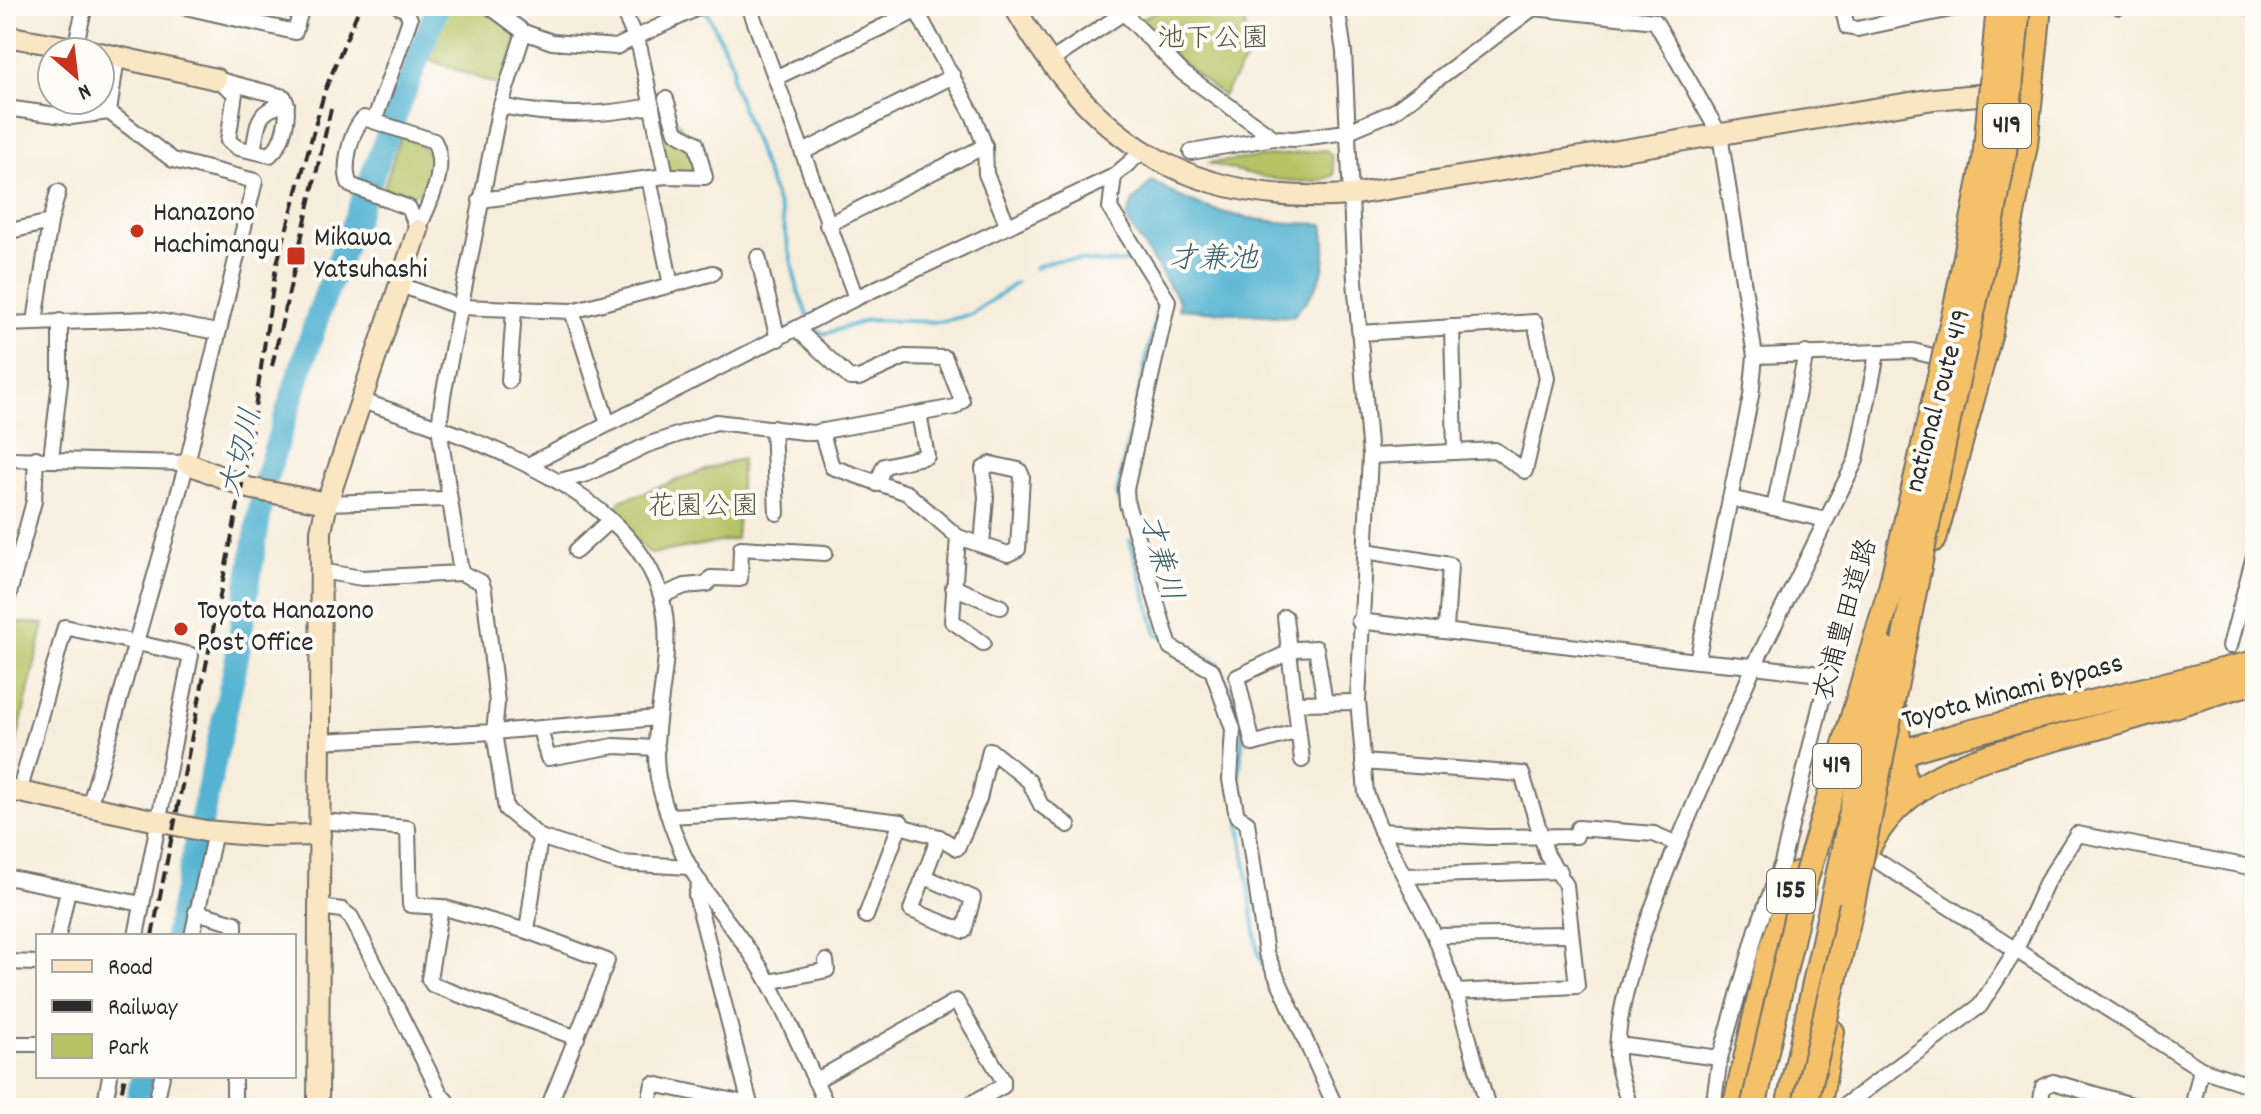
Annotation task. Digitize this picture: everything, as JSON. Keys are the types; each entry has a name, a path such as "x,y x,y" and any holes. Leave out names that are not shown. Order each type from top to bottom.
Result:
{"highway":[{"name":"national route 419","path":"1858,780 1872,758 1876,735 1861,679 1864,652 1940,358 1999,96 1998,6"},
{"name":"衣浦豊田道路","path":"1753,1108 1804,884 1891,588 1928,426 1985,160 1998,6"},
{"name":"衣浦豊田道路","path":"1804,1108 1852,904 1928,522 1992,223 2004,152 2018,6"},
{"name":"419","path":"2006,248 1999,197 1999,96 2018,29 2030,6"},
{"name":"national route 419","path":"1896,806 1903,787 1893,719 1918,590 1983,366 2025,145 2039,6"},
{"name":"衣浦豊田道路","path":"1788,1108 1864,760 1918,496 1928,426"},
{"name":"衣浦豊田道路","path":"1795,1108 1908,596 1928,522"},
{"name":"Toyota Minami Bypass","path":"1735,1108 1769,958 1802,861 1825,814 1858,780 1900,755 1941,741 2255,663"},
{"name":"Toyota Minami Bypass","path":"1818,1108 1851,909 1865,853 1896,806 1927,782 1977,759 2255,681"},
{"name":"419","path":"1893,719 1898,730 1912,740 1941,741"}],"street":[{"path":"78,36 85,6"},
{"path":"181,6 295,32 302,6"},
{"path":"375,119 410,19 406,10 398,6"},
{"path":"489,6 524,32 559,43 616,47 702,6"},
{"path":"480,200 666,176 705,177 696,143 676,132 659,103 636,37 621,6"},
{"path":"749,6 856,298"},
{"path":"1014,6 1049,62 1098,117 1143,151 1169,166 1257,194 1297,198 1350,195 1720,135 1999,96"},
{"path":"1337,6 1344,52 1350,195 1370,456 1359,621 1358,702 1366,793 1381,831 1435,936 1456,992 1488,1108"},
{"path":"1842,6 1847,27 1857,29 1965,6"},
{"path":"1191,152 1274,138 1346,132 1393,112 1535,7 1655,21 1720,135 1755,356 1751,396 1697,661"},
{"path":"777,77 915,8 953,76 985,146 986,174 1008,226"},
{"path":"1049,62 1124,8 1183,73 1274,138"},
{"path":"461,573 447,499 439,427 480,200 501,106 524,32"},
{"path":"6,36 36,41"},
{"path":"116,57 284,97 287,104 278,149 270,155 228,141 235,93"},
{"path":"803,152 953,76"},
{"path":"216,79 235,93"},
{"path":"235,93 249,87"},
{"path":"501,106 556,116 580,116 659,103"},
{"path":"659,103 666,176"},
{"path":"253,151 260,116 269,108 287,104"},
{"path":"6,108 36,112"},
{"path":"89,807 187,463 255,181 173,160 155,143 115,116"},
{"path":"318,1108 321,531 327,503 442,161 434,141 375,119 364,118 358,123 346,176 350,185 409,208 418,230"},
{"path":"827,225 985,146"},
{"path":"528,465 856,298 1114,176 1143,151"},
{"path":"1114,176 1110,208 1168,301 1126,489 1127,504 1167,638 1212,670 1233,729 1242,741 1253,744 1298,731"},
{"path":"649,178 671,285"},
{"path":"35,322 50,222 58,192"},
{"path":"409,208 431,196"},
{"path":"6,232 50,222"},
{"path":"758,257 778,339"},
{"path":"401,285 459,307 572,311 713,273"},
{"path":"509,381 514,310"},
{"path":"572,311 608,424"},
{"path":"6,324 149,319 217,332"},
{"path":"6,605 34,501 60,381 60,321"},
{"path":"1360,333 1535,322 1547,378 1525,471 1495,450 1370,456"},
{"path":"560,481 587,474 692,428 733,422 821,431 955,407 962,401 945,358 905,357 859,378 850,378 807,325"},
{"path":"1452,327 1455,452"},
{"path":"1755,356 1913,351 1940,358"},
{"path":"1774,508 1806,353"},
{"path":"1630,1108 1616,1054 1622,1014 1648,918 1754,666 1856,460 1877,354"},
{"path":"362,401 439,427 560,481 609,521 649,565 663,595 667,628 658,718 660,786 689,867 769,982 828,1108"},
{"path":"877,484 884,466 927,456 919,414"},
{"path":"773,428 777,513"},
{"path":"821,431 832,467 907,493 958,537 1008,554 1018,549 1022,476 1019,470 991,464 983,469 986,497 982,545"},
{"path":"6,459 187,463 248,488 327,503 447,499"},
{"path":"1730,498 1826,520"},
{"path":"576,551 609,521"},
{"path":"958,537 952,621 983,643"},
{"path":"663,595 685,586 707,584 711,578 740,579 741,548 825,553"},
{"path":"1366,551 1450,565 1446,629"},
{"path":"2230,646 2255,552"},
{"path":"321,571 362,578 461,573 481,582 497,703 494,732 506,809 540,837 620,863 689,867"},
{"path":"953,587 1001,607"},
{"path":"1285,617 1302,760"},
{"path":"1359,621 1446,629 1625,655 1828,675 1782,863 1757,929 1720,1058 1713,1108"},
{"path":"136,934 161,821 191,655 136,640 65,627 12,791 89,807 161,821 204,830 264,836 321,828 408,828 410,905 441,907 527,931 607,961 548,1108"},
{"path":"1325,703 1316,648 1289,652 1237,677 1242,741 1230,780 1243,820 1266,953 1336,1108"},
{"path":"1295,703 1358,702"},
{"path":"320,741 540,729 658,718"},
{"path":"540,729 548,758 614,746 657,748"},
{"path":"900,826 939,837 957,848 979,799 990,750 1029,781 1041,805 1068,825"},
{"path":"1363,762 1522,774 1547,855 1560,871 1566,885 1577,986 1456,992"},
{"path":"670,816 794,809 901,822 866,916"},
{"path":"1381,831 1488,837 1576,836 1578,828 1654,834 1677,844"},
{"path":"192,934 204,830"},
{"path":"1841,1108 1980,1006 2016,950 2046,883 2077,834 2255,868"},
{"path":"527,931 540,837"},
{"path":"923,876 973,898 964,931 912,913 923,876 939,837"},
{"path":"1865,853 2201,1069 2255,1087"},
{"path":"1405,876 1560,871"},
{"path":"6,877 142,904"},
{"path":"648,1108 653,1084 713,1102 750,1106 696,895 700,882"},
{"path":"58,934 68,890"},
{"path":"320,907 342,910 351,917 440,1093 452,1108"},
{"path":"441,907 429,979 433,985 577,1038"},
{"path":"196,912 235,923 235,934"},
{"path":"1435,936 1570,934"},
{"path":"769,982 827,970 826,961"},
{"path":"6,962 36,963"},
{"path":"815,1081 956,1001 1003,1080 1003,1086 963,1108"},
{"path":"6,1044 36,1044"},
{"path":"1618,1045 1720,1058"},
{"path":"2192,1108 2201,1069"},
{"path":"104,1108 110,1078"},
{"path":"155,1108 162,1078"},
{"path":"234,1078 234,1108"},
{"path":"2040,1108 2043,1087 2053,1082 2142,1108"}],"green space":[{"path":"450,6 479,6 519,34 500,86 424,58"},
{"name":"池下公園","path":"1166,6 1249,6 1245,25 1251,51 1223,96 1139,27 1137,21"},
{"path":"663,102 694,144 701,174 668,173 656,103"},
{"path":"401,137 417,143 428,153 433,165 427,186 416,193 402,194 383,189"},
{"path":"1326,150 1332,156 1334,175 1322,180 1290,181 1208,163"},
{"name":"花園公園","path":"742,459 736,539 651,554 612,519 621,500"},
{"path":"8,622 44,624 8,779 6,626"}],"water":[{"name":"才兼池","path":"1152,181 1180,197 1232,214 1268,221 1323,224 1325,252 1321,275 1292,317 1178,309 1179,301 1126,219 1133,201"}],"waterway":[{"name":"大切川","path":"176,934 236,663 264,484 319,312 438,6"},
{"path":"2183,6 2255,21"},
{"name":"才兼川","path":"706,10 733,65 732,81 781,213 798,291 812,327 824,334 868,320 940,322 972,314 1016,283"},
{"name":"才兼川","path":"1035,268 1058,260 1106,263 1131,260 1151,286 1158,306 1117,493 1120,504"},
{"name":"才兼川","path":"1130,540 1157,634 1162,636"},
{"name":"才兼川","path":"1180,645 1218,663 1243,728 1239,779 1243,815"},
{"name":"才兼川","path":"1240,824 1258,953 1263,964"},
{"name":"大切川","path":"136,1108 143,1078"}],"railway":[{"path":"152,934 248,455 276,267 325,90 360,6"},
{"path":"272,366 331,109"},
{"path":"118,1108 125,1078"}],"place":[{"name":"Hanazono Hachimangu","path":"137,231"},
{"name":"Mikawa Yatsuhashi","path":"296,256"},
{"name":"Toyota Hanazono Post Office","path":"181,629"}]}
